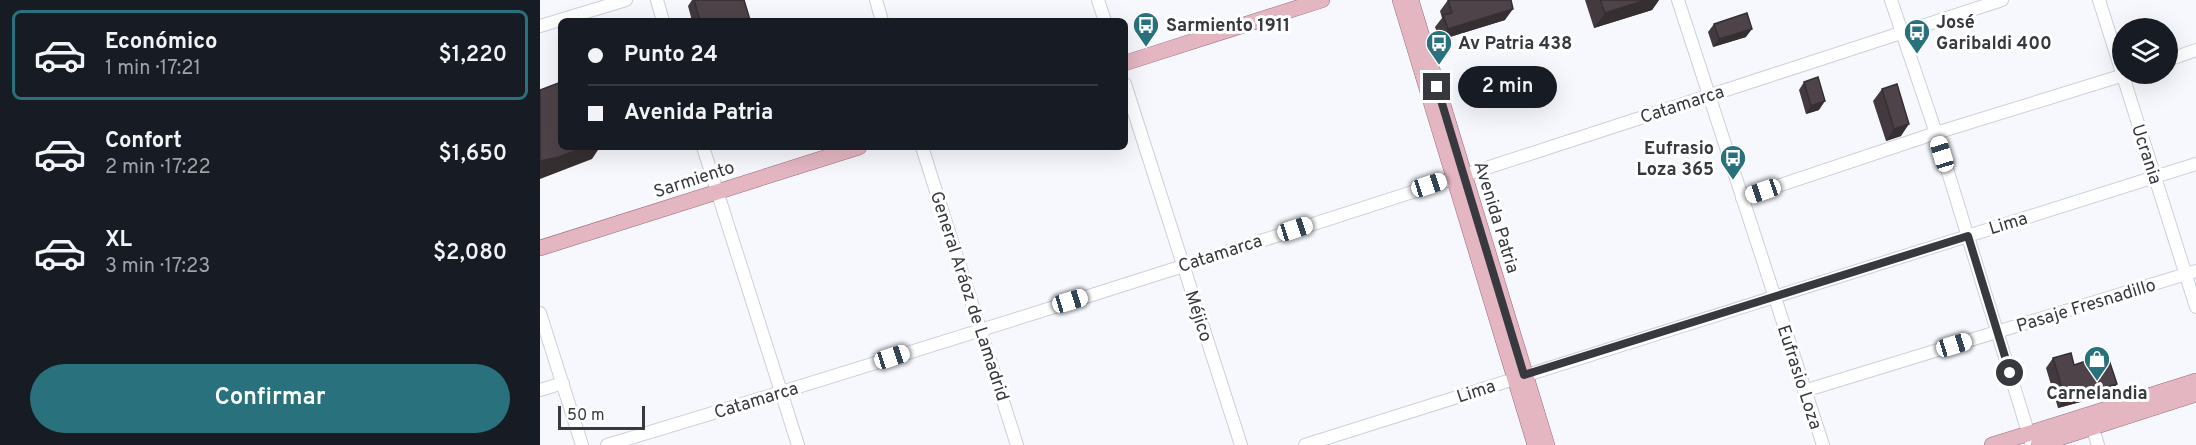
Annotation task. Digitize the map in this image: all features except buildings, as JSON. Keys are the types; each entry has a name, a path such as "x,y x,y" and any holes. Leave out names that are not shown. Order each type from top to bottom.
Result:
{"main road":[{"path":"1128,62 1322,0"},
{"name":"Avenida Patria","path":"1400,0 1458,176 1519,377 1535,445"},
{"name":"Avenida Patria","path":"1410,0 1458,176"},
{"name":"Sarmiento","path":"540,248 850,150"},
{"name":"Avenida Patria","path":"1519,377 1547,445"},
{"path":"1992,445 2033,441 2196,381"},
{"path":"2090,421 2196,394"}],"street":[{"path":"566,18 626,0"},
{"path":"657,0 662,18"},
{"path":"876,0 881,18"},
{"path":"1098,0 1104,18"},
{"name":"Eufrasio Loza","path":"1678,0 1823,445"},
{"path":"1891,0 1936,133 2033,441"},
{"name":"Catamarca","path":"607,445 781,393 1182,266 2002,0"},
{"name":"Ucrania","path":"2099,0 2112,38"},
{"path":"540,26 558,21"},
{"path":"2178,56 2196,50"},
{"path":"1742,198 1936,133 2112,78"},
{"name":"Ucrania","path":"2127,84 2154,177 2191,273 2196,307"},
{"name":"Méjico","path":"1128,94 1241,445"},
{"path":"704,150 798,445"},
{"name":"General Aráoz de Lamadrid","path":"923,150 1017,445"},
{"name":"Lima","path":"1305,445 2196,164"},
{"name":"Pasaje Fresnadillo","path":"1804,391 2191,273"},
{"path":"541,320 582,445"},
{"path":"540,390 563,383"},
{"path":"2090,421 2098,445"}],"place":[{"name":"Sarmiento 1911","path":"1146,48"},
{"name":"José Garibaldi 400","path":"1917,55"},
{"name":"Av Patria 438","path":"1439,66"},
{"name":"Eufrasio Loza 365","path":"1733,181"},
{"name":"Carnelandia","path":"2097,382"}],"route":[{"path":"1437,87 1524,375 1968,236 2010,373"}]}
